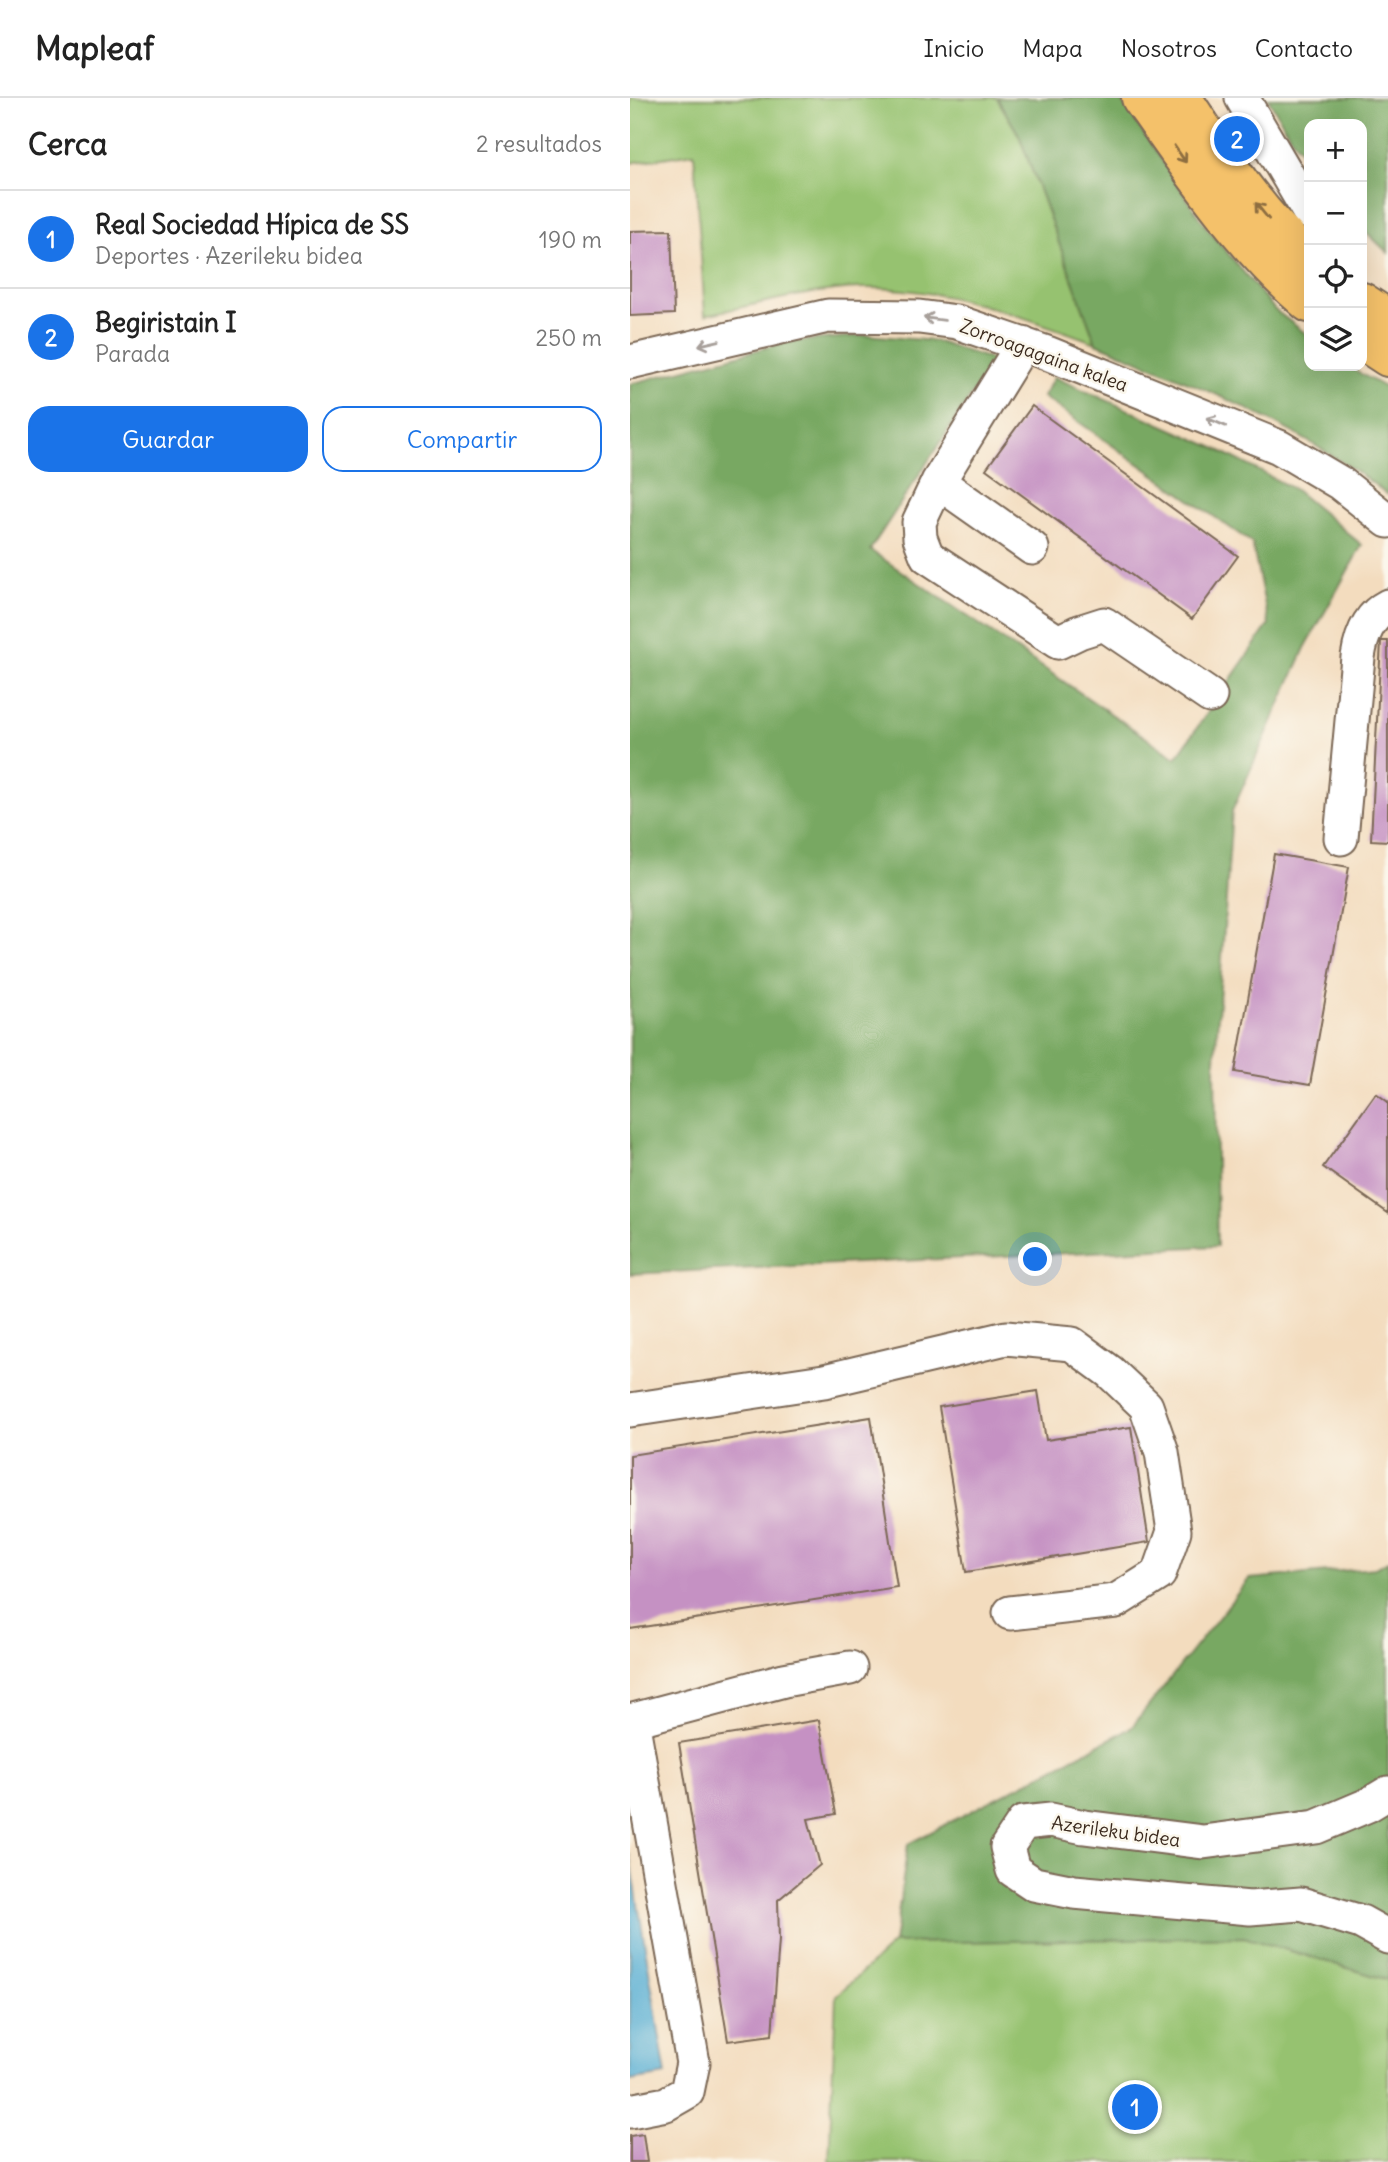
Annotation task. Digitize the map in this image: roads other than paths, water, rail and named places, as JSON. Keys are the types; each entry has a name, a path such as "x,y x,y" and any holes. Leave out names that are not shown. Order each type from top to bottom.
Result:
{"main road":[{"path":"1141,98 1242,237 1304,299"},
{"path":"1182,98 1231,171 1266,216 1304,255"},
{"path":"1367,305 1388,319"},
{"path":"1367,343 1388,357"}],"street":[{"path":"1242,98 1304,203"},
{"name":"Zorroagagaina kalea","path":"630,362 828,316 881,315 957,322 1023,344 1279,447 1340,483 1388,521"},
{"path":"1023,344 938,482 919,522 920,538 927,556 1058,642 1104,624 1210,696"},
{"path":"938,482 1032,548"},
{"path":"1340,838 1357,657 1362,636 1378,611 1388,606"},
{"path":"630,1410 824,1381 1006,1338 1072,1343 1110,1372 1146,1406 1163,1452 1174,1531 1158,1574 1116,1601 1010,1613"},
{"path":"630,2111 666,2104 687,2092 693,2063 631,1721 784,1680 850,1668"},
{"name":"Azerileku bidea","path":"1388,1793 1368,1805 1316,1827 1248,1838 1203,1842 1084,1827 1051,1820 1023,1823 1007,1847 1013,1870 1034,1884 1074,1892 1250,1908 1301,1904 1361,1922 1388,1937"}],"water":[{"path":"630,1854 666,2075 630,2081"}],"place":[{"name":"Begiristain I","path":"1237,139"},
{"name":"Real Sociedad Hípica de SS","path":"1135,2107"}]}
